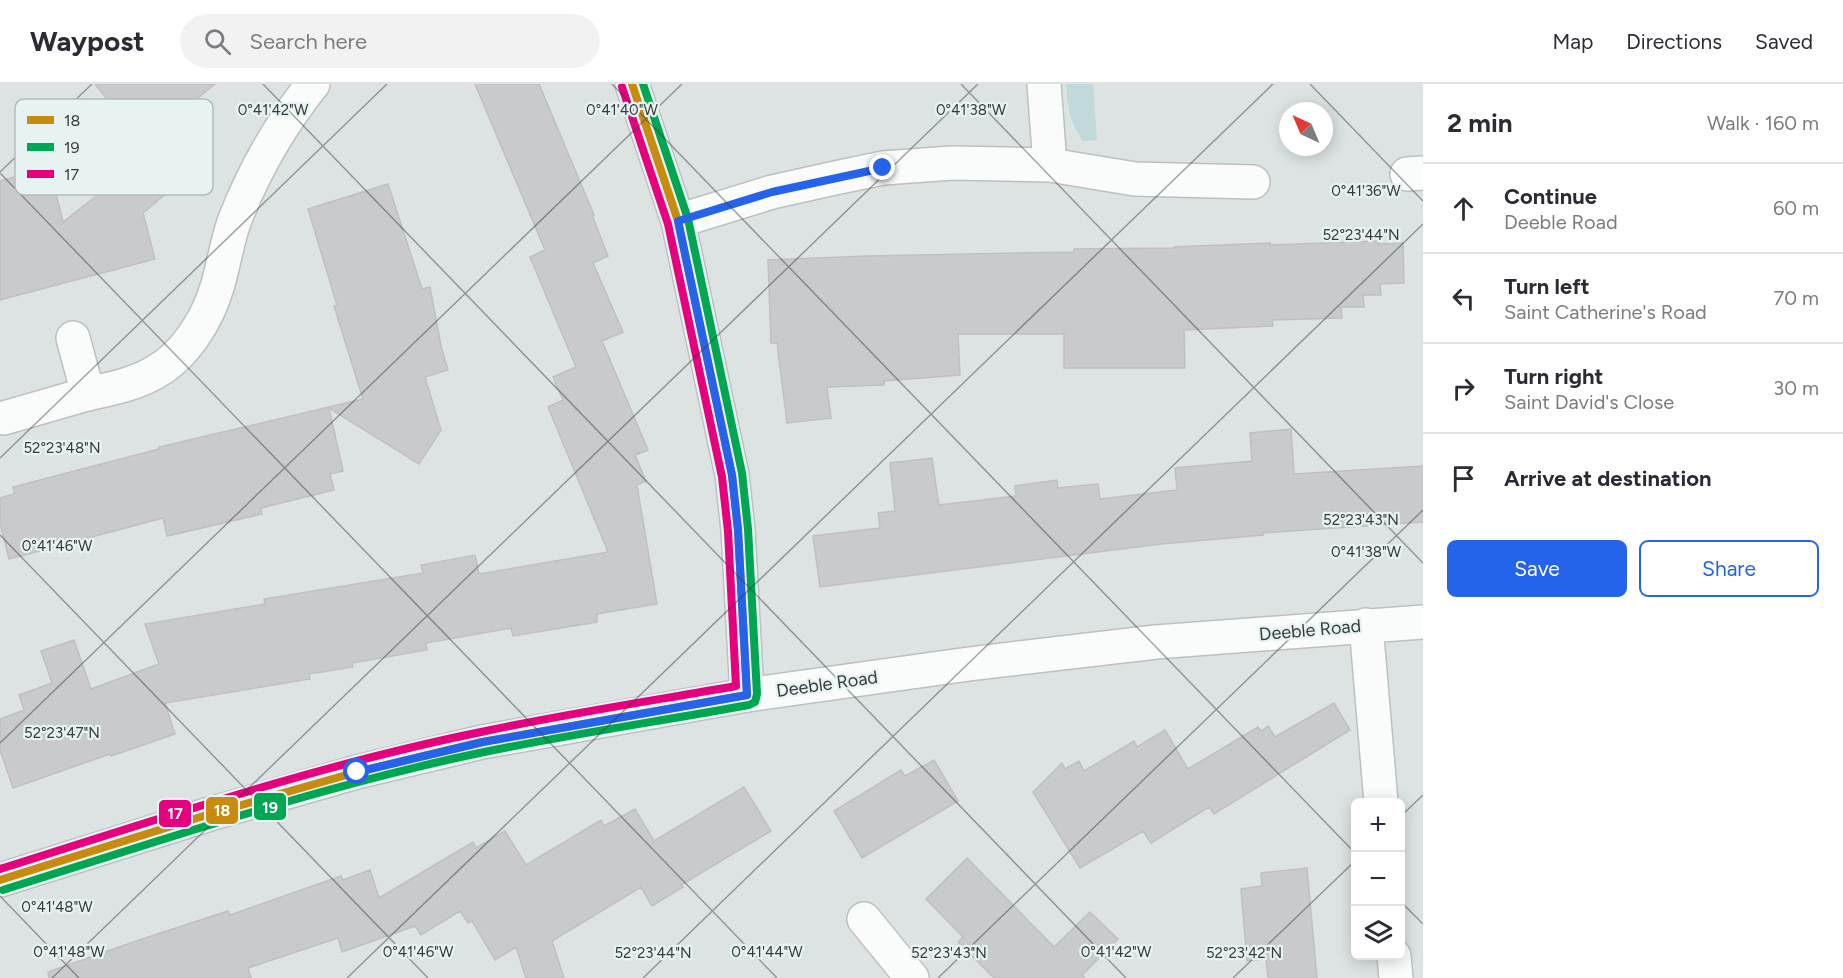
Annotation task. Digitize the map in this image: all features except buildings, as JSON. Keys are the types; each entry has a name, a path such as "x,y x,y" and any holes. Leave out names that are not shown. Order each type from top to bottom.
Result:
{"street":[{"path":"4,418 122,385 152,374 176,358 193,336 218,285 234,223 251,183 297,104 313,84"},
{"path":"632,84 678,221 732,475 738,530 747,695"},
{"path":"1044,84 1050,165"},
{"path":"678,221 772,192 883,168 952,163 1050,165 1135,179 1253,182"},
{"path":"73,338 88,394"},
{"name":"Deeble Road","path":"0,880 210,814 357,772 483,742 747,695 969,664 1156,642 1423,622"},
{"path":"1366,625 1381,798"},
{"path":"864,919 912,978"},
{"path":"1394,960 1396,978"}],"shaded area":[{"path":"1066,84 1093,84 1097,140 1083,141 1078,134 1070,114"}],"transit line":[{"name":"18","path":"0,880 210,814 357,772 482,742 747,695 738,530 732,475 678,221 632,84"},
{"name":"19","path":"3,890 182,833 362,781 517,745 749,705 755,702 757,694 748,529 742,473 688,219 643,84"},
{"name":"17","path":"0,869 179,812 359,760 513,725 736,686 728,531 722,477 668,224 622,87"}],"route":[{"path":"357,772 483,742 747,695 738,530 732,475 678,221 772,192 883,168"}]}
